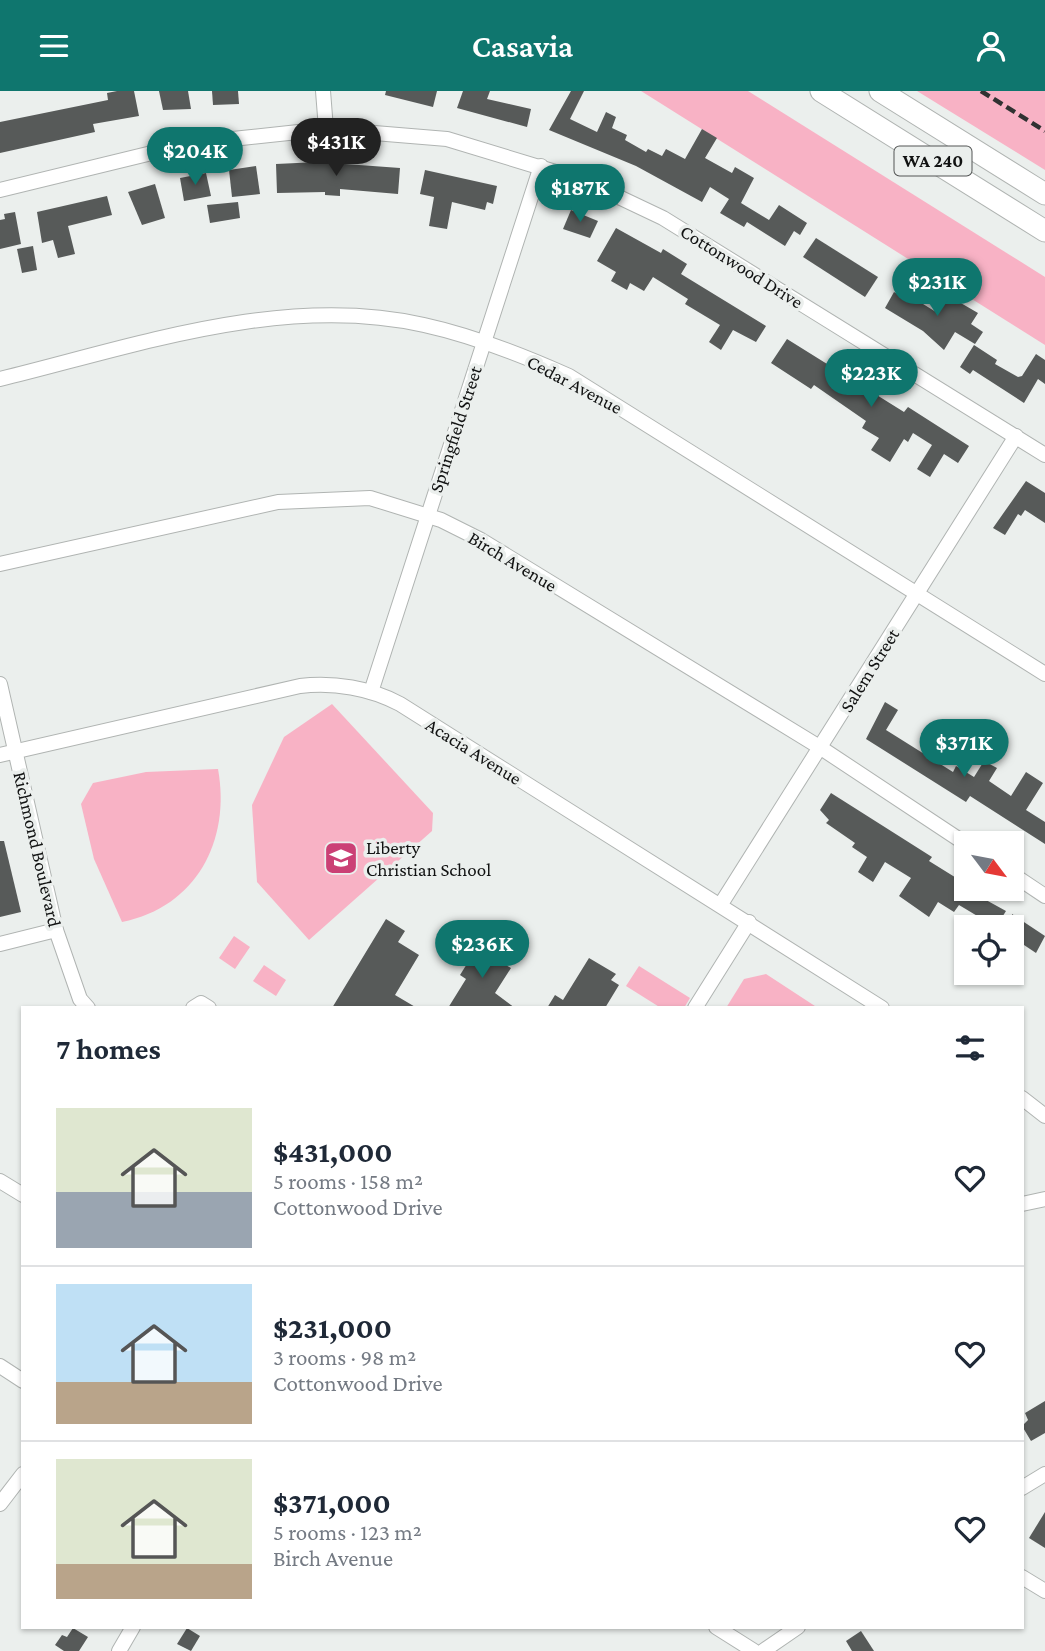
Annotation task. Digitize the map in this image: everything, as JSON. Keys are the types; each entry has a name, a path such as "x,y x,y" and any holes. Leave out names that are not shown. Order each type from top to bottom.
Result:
{"highway":[{"name":"WA 240","path":"821,91 1045,231"},
{"name":"WA 240","path":"880,91 1045,194"}],"street":[{"path":"323,91 326,129"},
{"name":"Cottonwood Drive","path":"0,190 160,151 223,140 326,129 447,139 585,181 663,218 1045,455"},
{"name":"Springfield Street","path":"371,692 541,166"},
{"name":"Cedar Avenue","path":"0,379 193,332 243,323 312,317 367,317 423,324 484,342 569,376 1045,674"},
{"name":"Salem Street","path":"721,904 1016,436"},
{"name":"Birch Avenue","path":"0,564 278,502 370,498 426,516 481,540 821,748 954,836"},
{"name":"Richmond Boulevard","path":"0,684 56,930 80,999 86,1006"},
{"name":"Acacia Avenue","path":"0,755 300,686 327,685 371,692 400,704 879,1006"},
{"path":"1024,882 1045,896"},
{"path":"696,1006 749,922"},
{"path":"0,944 56,930"},
{"path":"1024,1100 1045,1116"},
{"path":"0,1181 21,1194"},
{"path":"1024,1204 1045,1199"},
{"path":"0,1366 21,1380"},
{"path":"1024,1487 1045,1474"},
{"path":"0,1504 21,1477"},
{"path":"1024,1578 1045,1591"},
{"path":"119,1651 133,1629"},
{"path":"719,1629 754,1651"},
{"path":"763,1651 796,1629"}],"shaded area":[{"path":"641,91 748,91 1045,277 1045,345"},
{"path":"917,91 1045,91 1045,170"},
{"path":"332,704 433,813 432,831 309,940 257,882 252,805 284,737"},
{"path":"218,769 221,796 219,821 213,845 203,867 188,886 170,902 148,914 122,922 94,859 81,804 93,783 146,772"},
{"path":"234,936 250,947 235,969 219,958"},
{"path":"264,965 286,980 276,996 253,981"},
{"path":"639,966 690,998 685,1006 658,1006 626,986"},
{"path":"766,974 815,1006 727,1006 744,979"}],"building":[{"path":"134,91 139,116 93,124 95,132 0,153 0,122 108,100 107,93"},
{"path":"159,91 188,91 191,109 163,110"},
{"path":"212,91 238,91 239,104 213,105"},
{"path":"386,91 437,91 433,107 385,95"},
{"path":"463,91 490,91 487,99 531,109 527,127 457,108"},
{"path":"571,91 584,91 570,119 597,132 606,112 616,117 612,128 627,135 625,140 646,152 648,149 662,156 666,149 685,159 702,129 717,138 705,158 732,173 735,167 754,178 741,203 769,220 779,205 807,223 800,235 794,231 785,246 747,222 744,227 720,213 729,199 710,187 702,202 636,166 549,130"},
{"path":"318,162 400,168 398,194 340,189 340,196 325,195 325,192 277,193 276,164"},
{"path":"256,166 260,194 232,197 229,170"},
{"path":"425,170 497,186 493,204 487,202 485,210 452,202 447,229 429,226 434,197 420,194"},
{"path":"206,173 211,196 184,201 180,178"},
{"path":"155,184 165,218 142,225 128,192"},
{"path":"107,196 112,215 68,226 75,254 58,258 53,240 42,243 37,212"},
{"path":"238,202 240,218 210,223 207,205"},
{"path":"571,210 598,221 590,238 563,229"},
{"path":"15,212 21,244 0,249 0,220 5,219 4,214"},
{"path":"616,228 661,253 663,249 687,264 681,274 766,326 756,342 733,330 721,350 709,342 720,325 685,304 688,299 653,277 644,291 630,283 627,290 611,281 616,272 597,261"},
{"path":"816,238 878,277 865,297 803,257"},
{"path":"33,246 37,270 22,273 17,249"},
{"path":"902,291 936,312 947,295 978,313 971,324 983,332 975,344 955,332 944,350 923,331 885,308 894,292 899,295"},
{"path":"787,339 904,412 908,407 969,446 958,463 944,454 930,477 917,469 932,445 913,433 908,442 904,439 890,462 871,450 879,438 862,428 866,421 814,385 811,389 771,363"},
{"path":"974,345 997,360 995,364 1018,377 1022,376 1036,354 1045,360 1045,384 1038,379 1024,403 973,370 970,374 960,367"},
{"path":"1026,481 1045,493 1045,523 1025,510 1021,516 1018,514 1005,535 993,528"},
{"path":"885,702 898,710 886,730 953,772 956,766 974,777 984,761 997,768 989,781 1011,796 1026,772 1043,783 1026,810 1045,822 1045,844 970,796 966,802 866,739"},
{"path":"831,793 932,857 929,861 954,877 954,901 988,901 1006,911 1004,915 976,915 959,905 954,912 938,902 929,917 899,896 911,878 885,862 873,882 858,872 867,857 852,847 855,843 826,823 829,820 820,810"},
{"path":"0,841 4,841 21,912 0,917"},
{"path":"386,919 405,931 398,942 419,955 395,995 414,1006 333,1006"},
{"path":"1024,922 1045,936 1036,953 1024,945"},
{"path":"479,939 495,949 491,956 511,968 495,993 512,1006 449,1006 466,979 460,975 470,959 466,956"},
{"path":"589,958 616,974 611,980 619,985 606,1006 548,1006 555,995 563,1000"},
{"path":"1045,1401 1045,1433 1031,1441 1024,1429 1024,1424 1028,1420 1025,1413"},
{"path":"1045,1512 1045,1548 1029,1538"},
{"path":"75,1629 88,1637 79,1651 64,1651 55,1645 62,1635 67,1637"},
{"path":"186,1629 200,1636 191,1651 177,1644"},
{"path":"861,1631 874,1651 852,1651 846,1641"}],"railway":[{"path":"981,91 1045,131"}],"place":[{"name":"Liberty Christian School","path":"341,858"}]}
